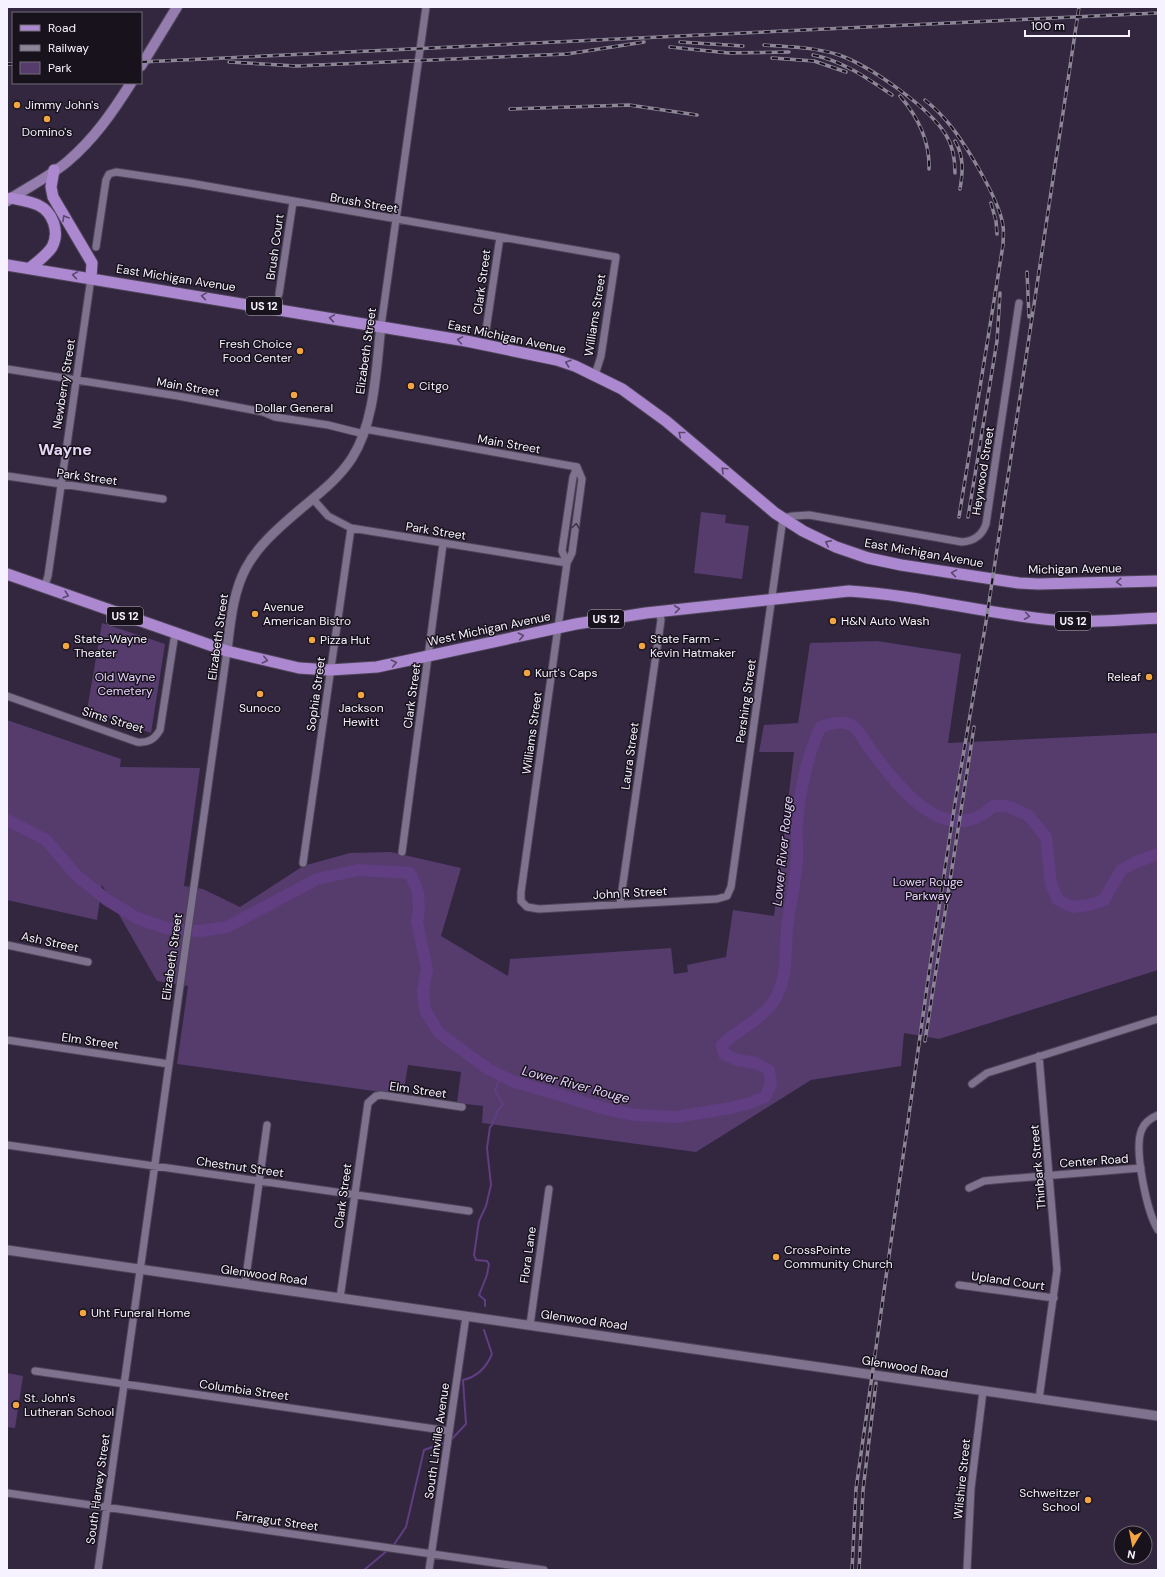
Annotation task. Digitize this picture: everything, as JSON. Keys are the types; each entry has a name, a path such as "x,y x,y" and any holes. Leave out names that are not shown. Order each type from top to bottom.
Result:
{"main road":[{"path":"142,64 178,7"},
{"path":"9,200 66,163 101,128 130,84"},
{"path":"54,170 52,186 53,197 92,263 91,278"},
{"path":"9,200 40,206 49,214 54,225 55,235 52,247 30,268"},
{"name":"East Michigan Avenue","path":"7,265 382,326 540,355 575,366 622,389 647,406 783,518 803,531 836,547 868,558 993,578"},
{"name":"West Michigan Avenue","path":"7,574 227,651 299,668 330,670 360,669 559,628 659,611 849,591 880,592 988,611 1054,620 1077,621 1158,618"},
{"name":"Michigan Avenue","path":"993,578 1038,584 1158,581"}],"street":[{"name":"Elizabeth Street","path":"141,1269 154,1166 195,887 234,599 248,564 269,536 334,481 345,468 364,432 369,414 382,326 426,7"},
{"name":"Brush Street","path":"96,247 106,180 110,174 116,172 190,183 616,257"},
{"name":"Brush Court","path":"279,294 293,202"},
{"name":"Clark Street","path":"486,330 500,237"},
{"name":"Williams Street","path":"595,375 601,356 616,257"},
{"name":"Newberry Street","path":"44,588 48,576 62,484 91,278"},
{"name":"Heywood Street","path":"783,518 809,515 962,542 976,538 984,530 986,524 1019,303"},
{"name":"Main Street","path":"7,370 178,396 263,412 275,417 578,468"},
{"name":"Williams Street","path":"524,905 521,900 521,892 567,563 562,551 573,477 578,468"},
{"name":"Park Street","path":"7,476 163,499"},
{"name":"Park Street","path":"312,499 328,516 351,528 567,563"},
{"name":"Pershing Street","path":"731,886 783,518"},
{"name":"Sophia Street","path":"303,863 351,528"},
{"name":"Clark Street","path":"402,852 444,544"},
{"name":"Laura Street","path":"620,904 661,620 659,611"},
{"name":"Sims Street","path":"7,696 137,742 152,740 160,730 175,633"},
{"name":"John R Street","path":"524,905 531,909 539,909 721,898 729,895 731,886"},
{"name":"Ash Street","path":"7,945 88,962"},
{"path":"972,1084 987,1073 1158,1019"},
{"name":"Elm Street","path":"7,1040 169,1064"},
{"name":"Thinbark Street","path":"1039,1056 1056,1270 1054,1298 1039,1399"},
{"name":"Elm Street","path":"371,1099 381,1095 462,1107"},
{"name":"Clark Street","path":"340,1298 366,1108 371,1099"},
{"path":"1158,1115 1146,1122 1141,1131 1139,1140 1146,1202 1158,1230"},
{"path":"245,1284 267,1125"},
{"name":"Chestnut Street","path":"7,1145 469,1211"},
{"name":"Center Road","path":"969,1188 984,1181 1141,1168"},
{"name":"Flora Lane","path":"530,1324 549,1189"},
{"name":"Glenwood Road","path":"7,1250 530,1324 1158,1416"},
{"name":"South Harvey Street","path":"98,1570 141,1269"},
{"name":"Upland Court","path":"959,1285 1054,1298"},
{"name":"South Linville Avenue","path":"429,1570 466,1316"},
{"name":"Columbia Street","path":"35,1371 449,1431"},
{"name":"Wilshire Street","path":"967,1570 971,1488 983,1391"},
{"name":"Farragut Street","path":"7,1493 544,1570"}],"green space":[{"path":"701,512 726,515 725,523 749,526 742,579 694,573"},
{"name":"Old Wayne Cemetery","path":"102,623 165,644 151,733 87,710"},
{"name":"Lower Rouge Parkway","path":"877,641 961,654 948,743 1158,733 1158,970 939,1039 904,1033 901,1066 811,1080 696,1152 482,1123 483,1106 457,1103 461,1072 408,1065 403,1095 177,1064 188,986 157,981 102,885 97,920 7,900 7,720 121,759 120,767 200,768 184,886 203,889 240,907 303,866 350,853 391,852 461,868 441,936 508,976 510,959 671,948 674,974 688,972 687,965 726,957 733,910 774,916 794,752 759,752 764,725 798,723 810,643"},
{"path":"7,1373 23,1376 15,1428 7,1427"}],"waterway":[{"name":"Lower River Rouge","path":"7,820 46,840 76,875 107,900 137,918 165,928 200,931 227,927 317,879 359,870 410,873 418,892 419,909 417,922 427,969 423,991 425,1010 439,1033 488,1069 512,1081 606,1109 635,1115 676,1117 750,1103 765,1097 771,1084 769,1070 756,1063 737,1060 724,1054 722,1045 768,1009 778,994 781,985 785,967 788,920 796,869 798,812 808,761 821,727 834,723 847,723 855,728 884,767 910,797 926,809 942,818 958,821 976,818 993,806 1007,806 1028,815 1046,837 1051,884 1058,900 1072,907 1089,905 1104,900 1121,870 1136,862 1158,854"},
{"path":"485,1306 485,1300 479,1295 487,1275 489,1264 487,1261 476,1260 474,1255 479,1221 486,1206 491,1185 487,1148 490,1127 498,1110 503,1105 495,1090 501,1075"},
{"path":"450,1441 466,1424 463,1380 477,1374 487,1364 492,1354 484,1330"},
{"path":"393,1546 406,1527 424,1450 446,1442"},
{"path":"364,1570 388,1550"}],"railway":[{"path":"852,1570 856,1489 929,973 955,803 986,622 1079,7"},
{"path":"142,62 1158,13"},
{"path":"229,62 296,66 567,54 644,42"},
{"path":"680,42 743,46"},
{"path":"764,45 830,52 852,60 882,78 913,100 938,124 946,135 952,148 955,173"},
{"path":"670,47 729,53 789,52"},
{"path":"813,55 845,66 864,76 892,95"},
{"path":"772,58 814,61 846,72"},
{"path":"7,64 12,64"},
{"path":"900,96 912,112 922,130 929,159 929,169"},
{"path":"925,100 951,126 970,153 988,185 1000,215 1003,228 1003,245 959,517"},
{"path":"510,109 629,105 697,115"},
{"path":"955,141 960,152 962,164 960,189"},
{"path":"991,203 996,221 997,234"},
{"path":"1027,272 1029,317"},
{"path":"968,517 997,341 1000,293"},
{"path":"925,1041 974,727"},
{"path":"859,1570 863,1490 876,1383"}],"place":[{"name":"Jimmy John's","path":"17,105"},
{"name":"Domino's","path":"47,119"},
{"name":"Fresh Choice Food Center","path":"300,351"},
{"name":"Citgo","path":"411,386"},
{"name":"Dollar General","path":"294,395"},
{"name":"Avenue American Bistro","path":"255,614"},
{"name":"H&N Auto Wash","path":"833,621"},
{"name":"Pizza Hut","path":"312,640"},
{"name":"State-Wayne Theater","path":"66,646"},
{"name":"State Farm - Kevin Hatmaker","path":"642,646"},
{"name":"Kurt's Caps","path":"527,673"},
{"name":"Releaf","path":"1149,677"},
{"name":"Sunoco","path":"260,694"},
{"name":"Jackson Hewitt","path":"361,695"},
{"name":"CrossPointe Community Church","path":"776,1257"},
{"name":"Uht Funeral Home","path":"83,1313"},
{"name":"St. John's Lutheran School","path":"16,1405"},
{"name":"Schweitzer School","path":"1088,1500"}],"district":[{"name":"Wayne","path":"65,449"}]}
